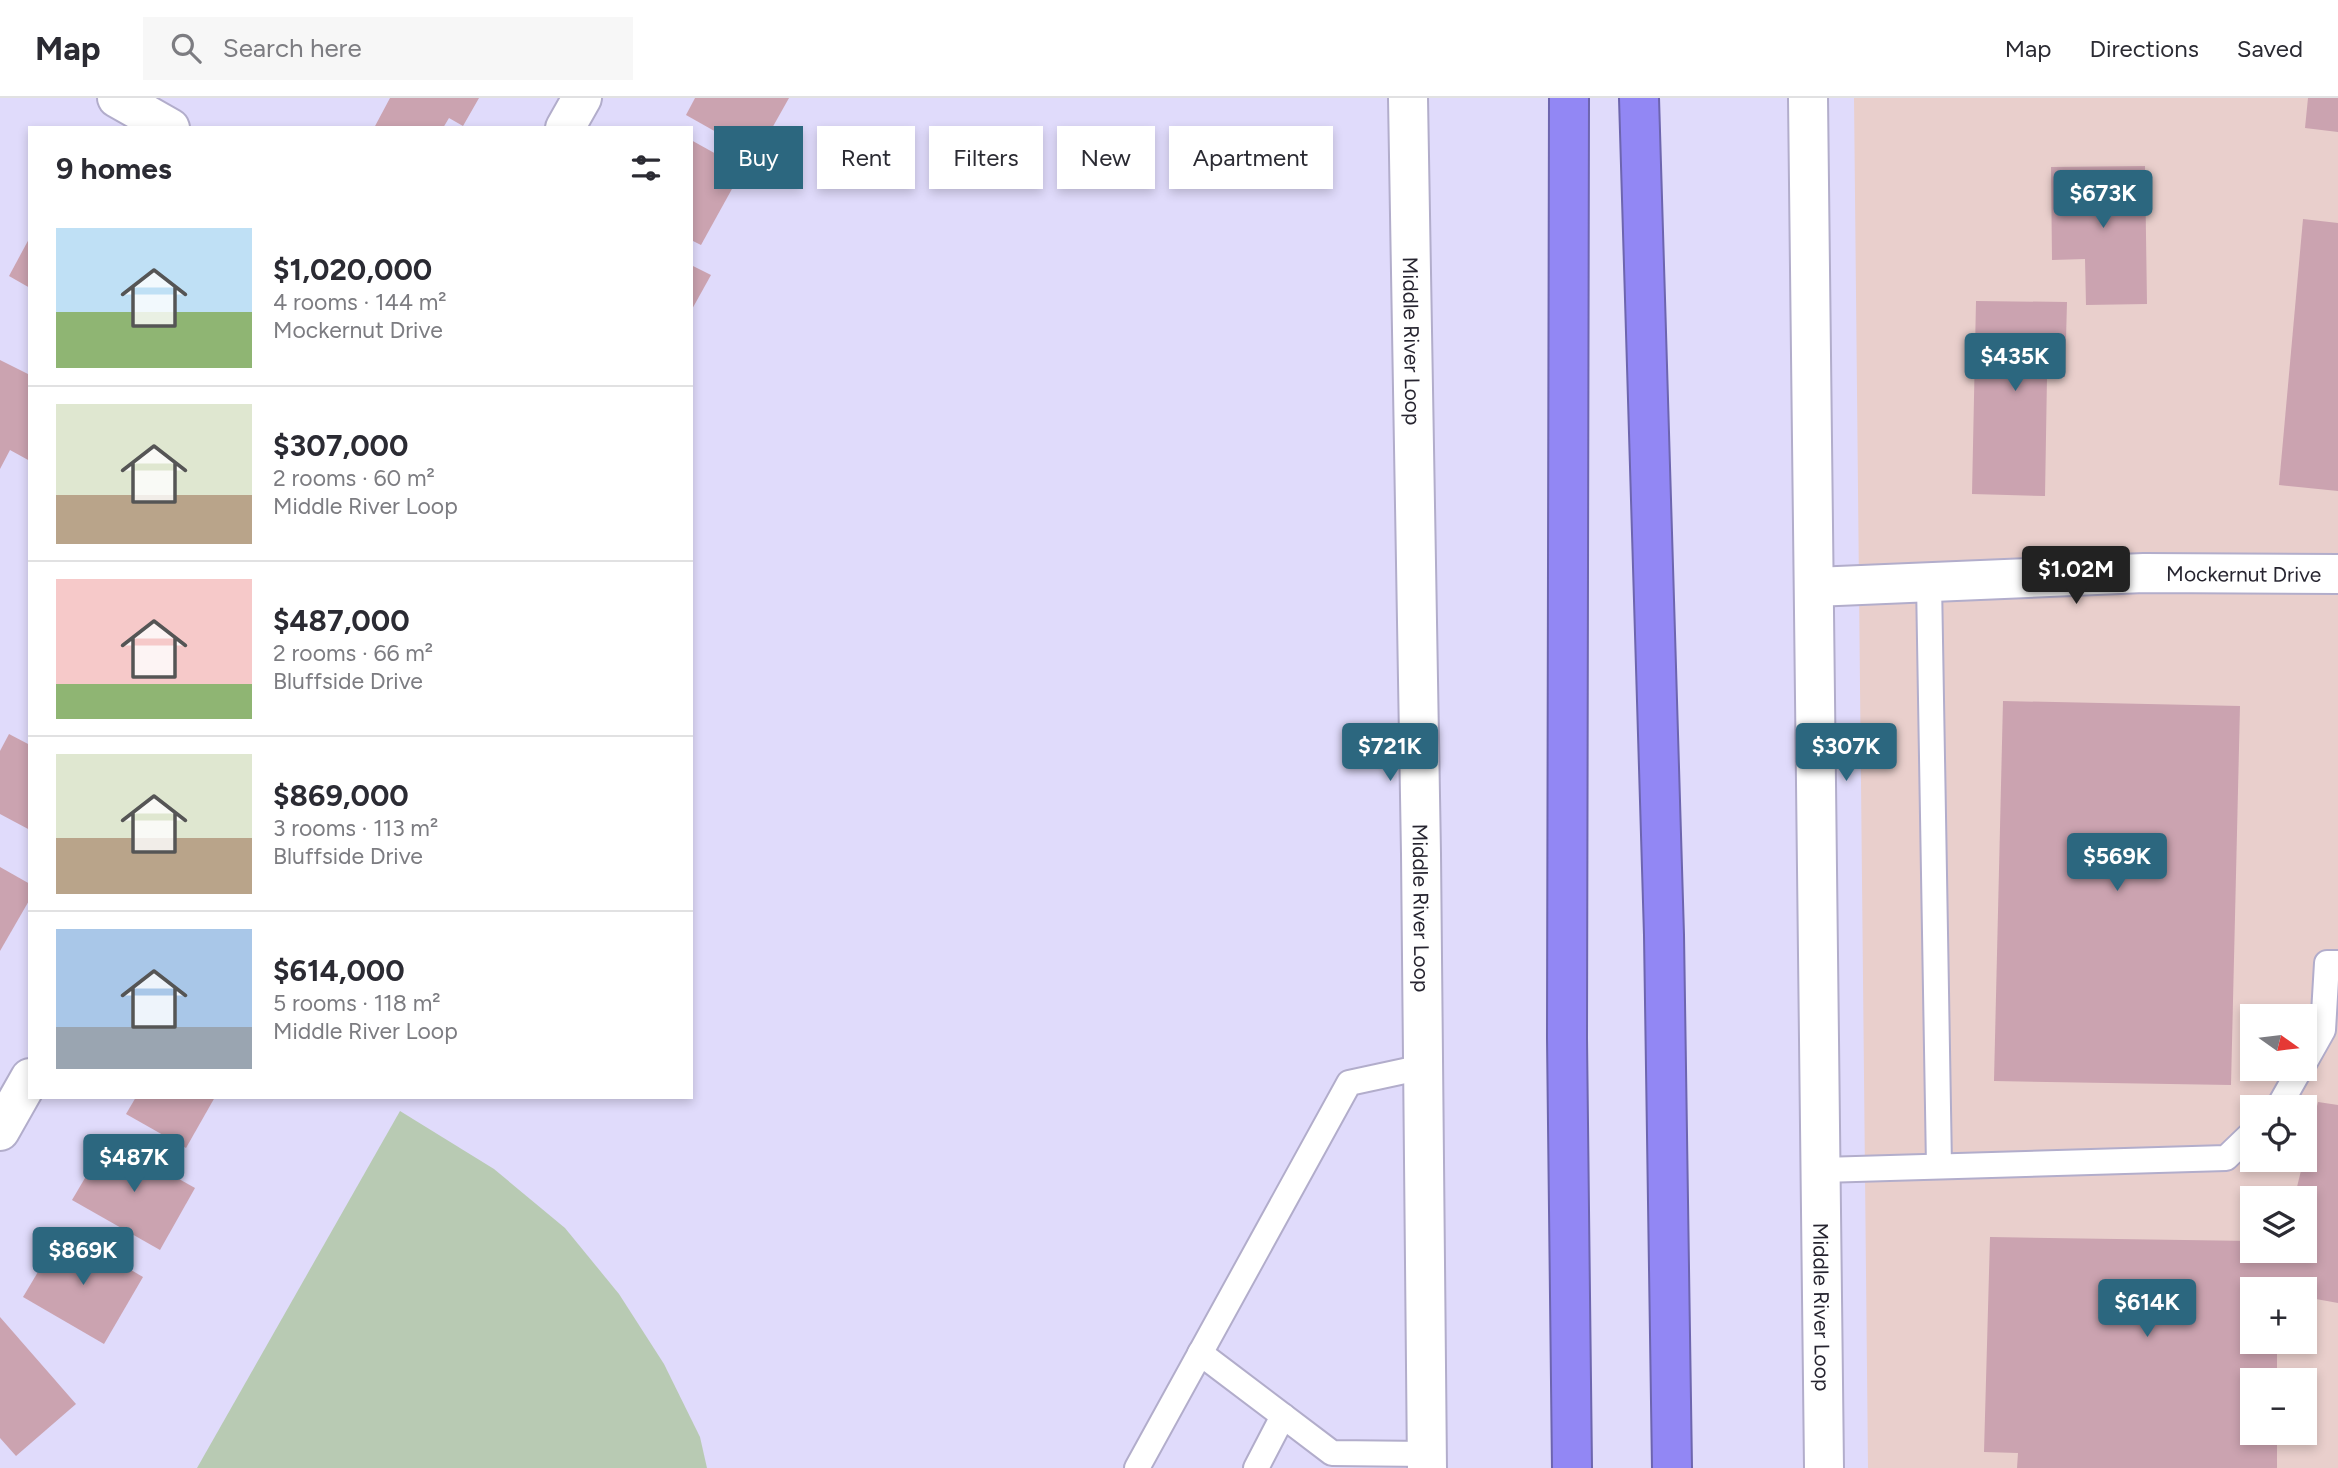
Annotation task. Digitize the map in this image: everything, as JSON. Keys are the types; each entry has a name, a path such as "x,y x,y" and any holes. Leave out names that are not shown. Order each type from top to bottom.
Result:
{"highway":[{"path":"1569,98 1567,1038 1572,1468"},
{"path":"1639,98 1664,935 1672,1468"}],"street":[{"path":"117,98 166,126"},
{"path":"566,126 582,98"},
{"name":"Middle River Loop","path":"1408,98 1427,1461"},
{"name":"Middle River Loop","path":"1808,98 1824,1468"},
{"name":"Mockernut Drive","path":"1814,587 2144,573 2338,575"},
{"path":"0,1131 28,1082"}],"lane":[{"path":"1929,582 1939,1166"},
{"path":"2317,1041 2323,1030 2327,963 2338,963"},
{"path":"1137,1468 1349,1083 1423,1067"},
{"path":"1822,1170 2226,1158 2240,1145"},
{"path":"1200,1353 1283,1416 1332,1461 1427,1461"},
{"path":"1256,1468 1283,1416"}],"shaded area":[{"path":"1854,98 2338,98 2338,1468 1868,1468"}],"green space":[{"path":"400,1111 494,1169 565,1228 619,1294 664,1364 700,1437 707,1468 197,1468"}],"building":[{"path":"390,98 479,98 463,126 449,118 444,126 375,126"},
{"path":"695,98 789,98 773,126 714,126 714,131 686,115"},
{"path":"2308,98 2338,98 2338,132 2305,128"},
{"path":"693,141 714,153 714,189 732,189 701,245 693,241"},
{"path":"2145,166 2147,304 2086,305 2085,259 2052,260 2051,167"},
{"path":"2303,219 2338,223 2338,491 2279,485"},
{"path":"28,241 28,287 9,276"},
{"path":"693,266 711,275 693,307"},
{"path":"1976,301 2067,302 2065,377 2047,377 2045,496 1972,494"},
{"path":"0,360 28,374 28,460 10,450 0,469"},
{"path":"2003,701 2240,706 2231,1085 1994,1081"},
{"path":"9,734 28,744 28,829 0,814 0,751"},
{"path":"0,867 28,883 28,902 0,951"},
{"path":"135,1099 214,1099 186,1148 126,1114"},
{"path":"2318,1102 2338,1105 2338,1303 2317,1299 2317,1277 2240,1277 2240,1354 2277,1354 2277,1368 2240,1368 2240,1445 2277,1445 2277,1468 2017,1468 2018,1453 1984,1452 1990,1237 2240,1241 2240,1263 2317,1263 2317,1186 2297,1186 2301,1172 2317,1172"},
{"path":"108,1139 195,1188 160,1250 72,1200"},
{"path":"63,1230 143,1277 104,1344 23,1297"},
{"path":"0,1317 76,1404 16,1456 0,1438"}]}
